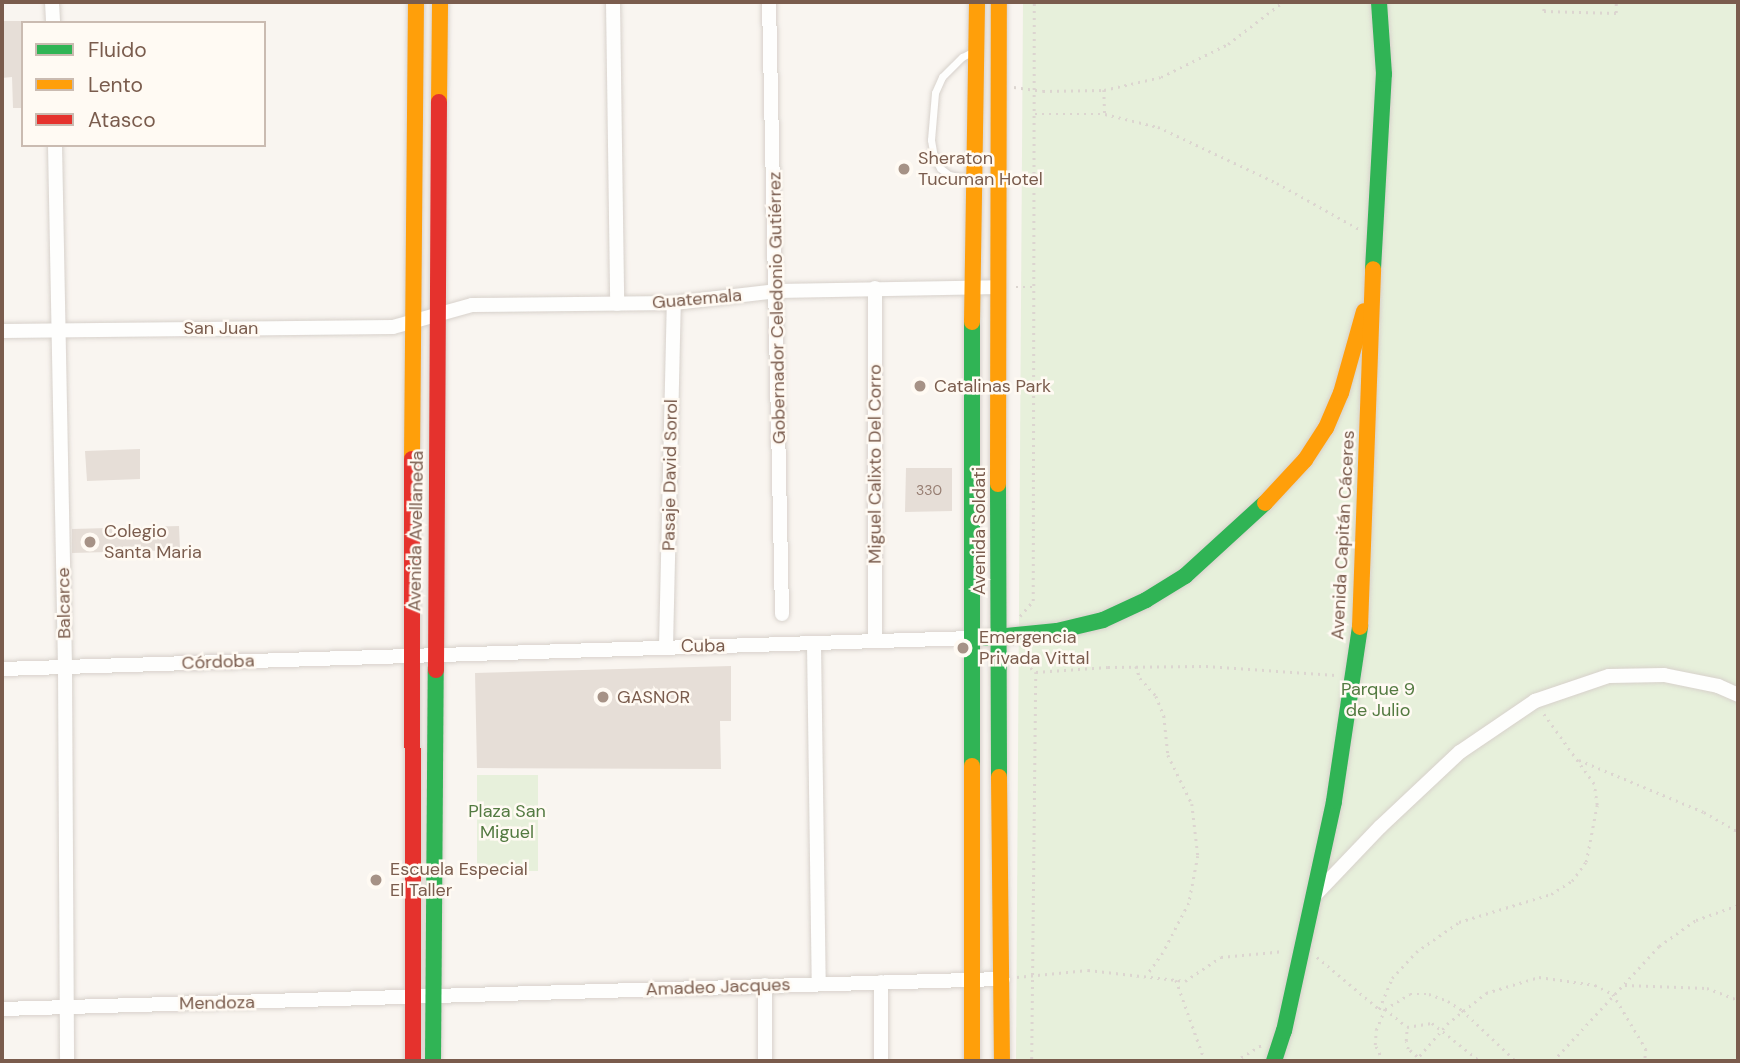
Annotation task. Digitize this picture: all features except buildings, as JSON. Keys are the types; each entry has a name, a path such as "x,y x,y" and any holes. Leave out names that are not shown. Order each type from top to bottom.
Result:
{"main road":[{"name":"Avenida Avellaneda","path":"413,1061 411,654 416,2"},
{"name":"Avenida Avellaneda","path":"433,1061 440,2"},
{"name":"Avenida Soldati","path":"972,1061 972,287 977,2"},
{"name":"Avenida Soldati","path":"999,2 999,287 1005,638 1002,1061"},
{"name":"Avenida Capitán Cáceres","path":"1274,1061 1284,1031 1334,801 1361,621 1372,283 1384,74 1379,2"},
{"path":"972,638 1005,638 1057,631 1103,620 1146,600 1185,576 1253,516 1305,460 1326,428 1341,393 1372,283"}],"street":[{"path":"52,2 53,21"},
{"path":"613,2 617,304"},
{"name":"Gobernador Celedonio Gutiérrez","path":"769,2 782,614"},
{"name":"Balcarce","path":"55,147 65,668 67,1061"},
{"name":"Guatemala","path":"438,314 472,305 674,303 777,291 999,287"},
{"name":"Miguel Calixto Del Corro","path":"875,288 875,639"},
{"name":"Pasaje David Sorol","path":"666,647 674,303"},
{"name":"San Juan","path":"2,331 393,327 438,314"},
{"name":"Cuba","path":"434,654 972,638"},
{"path":"814,644 819,984"},
{"name":"Córdoba","path":"2,669 434,654"},
{"path":"1313,897 1460,752 1535,701 1609,676 1664,675 1717,686 1738,695"},
{"name":"Amadeo Jacques","path":"433,996 1003,979"},
{"path":"881,982 881,1061"},
{"path":"765,985 765,1061"},
{"name":"Mendoza","path":"2,1009 433,996"}],"lane":[{"path":"974,180 949,175 940,168 934,157 931,140 935,93 942,77 962,57 976,50"}],"path":[{"path":"1034,2 1033,601 1005,638 1013,655 1036,672 1136,666 1206,666 1353,676"},
{"path":"1001,85 1035,90 1104,90 1161,78 1227,44 1283,2"},
{"path":"1545,2 1545,11 1616,13 1616,2"},
{"path":"1104,90 1105,114"},
{"path":"1035,114 1105,114 1158,127 1277,183 1375,238"},
{"path":"1136,666 1140,678 1156,696 1164,716 1168,755 1192,804 1198,856 1189,903 1163,953 1146,975"},
{"path":"1032,1061 1036,672"},
{"path":"1379,1009 1392,978 1416,951 1458,922 1551,894 1572,881 1586,862 1597,805 1594,785 1535,701"},
{"path":"1576,759 1704,812 1738,832"},
{"path":"1553,1061 1659,946 1696,920 1738,905"},
{"path":"1003,979 1088,970 1185,981 1221,957 1279,952 1303,945 1379,1009 1385,1009 1409,994 1448,1001 1462,1010 1516,1061"},
{"path":"1416,1059 1462,1010 1486,993 1539,977 1595,985 1613,994 1646,1049 1645,1061"},
{"path":"1176,980 1205,1061"},
{"path":"1625,985 1707,988 1738,1000"},
{"path":"1385,1009 1408,1027 1432,1023 1480,1061"},
{"path":"1382,1061 1375,1045 1376,1030 1385,1009"},
{"path":"1408,1027 1408,1049 1416,1059 1422,1061"}],"green space":[{"name":"Parque 9 de Julio","path":"1023,2 1738,2 1738,1061 1016,1061"},
{"name":"Plaza San Miguel","path":"477,775 538,775 538,871 477,871"}],"traffic: fast":[{"path":"1373,269 1384,74 1379,2"},
{"path":"972,322 972,766"},
{"path":"998,484 999,777"},
{"path":"986,638 1057,631 1103,620 1146,600 1185,576 1265,503"},
{"path":"1274,1061 1284,1031 1334,801 1360,627"},
{"path":"433,1061 436,670"}],"traffic: slow":[{"path":"412,459 416,2"},
{"path":"439,102 440,2"},
{"path":"972,322 977,2"},
{"path":"998,484 999,2"},
{"path":"1360,627 1373,269"},
{"path":"1265,503 1305,460 1326,428 1341,393 1364,311"},
{"path":"972,766 972,1061"},
{"path":"999,777 1002,1061"}],"traffic: jam":[{"path":"436,670 439,102"},
{"path":"412,459 413,1061"}],"place":[{"name":"Sheraton Tucuman Hotel","path":"904,169"},
{"name":"Catalinas Park","path":"920,386"},
{"name":"Colegio Santa Maria","path":"90,542"},
{"name":"Emergencia Privada Vittal","path":"963,648"},
{"name":"GASNOR","path":"603,697"},
{"name":"Escuela Especial El Taller","path":"376,880"}]}
